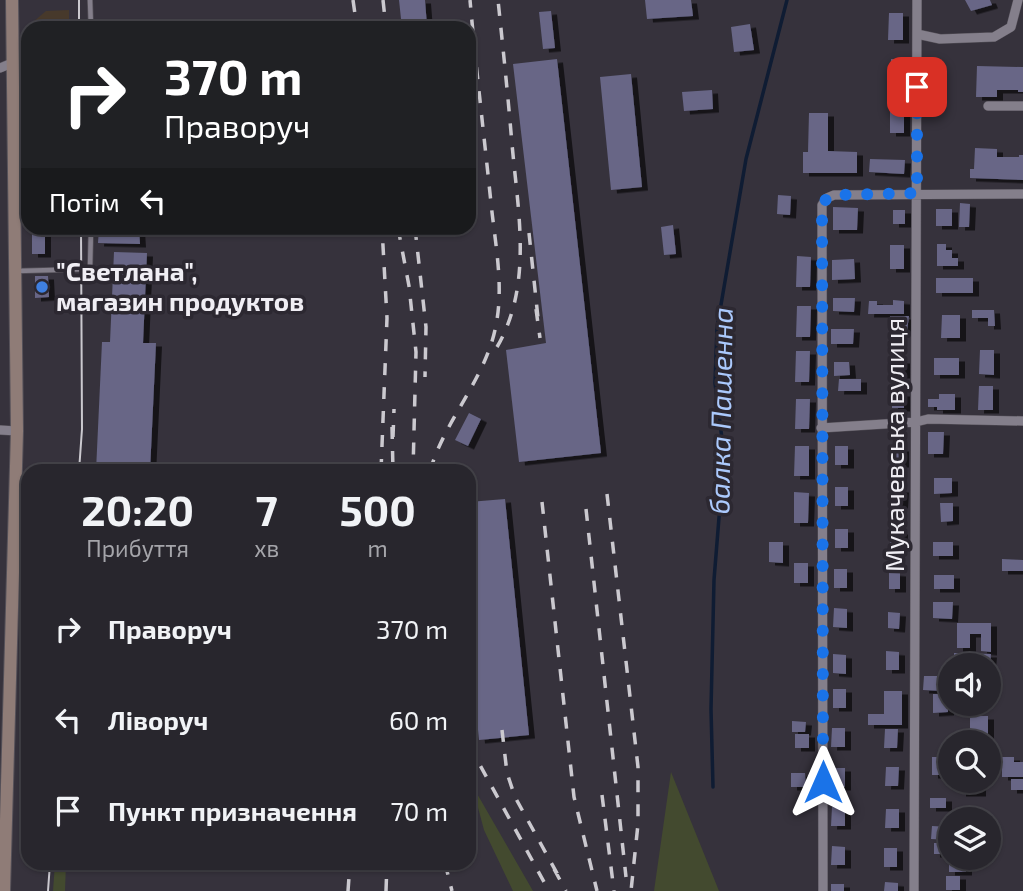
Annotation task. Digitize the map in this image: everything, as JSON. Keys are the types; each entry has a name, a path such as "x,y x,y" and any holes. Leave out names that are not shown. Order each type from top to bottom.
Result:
{"main road":[{"path":"4,891 17,431 14,174 6,65 12,0"}],"street":[{"name":"Мукачевська вулиця","path":"914,891 917,0"},
{"path":"917,34 940,39 994,37 1011,27 1018,0"},
{"path":"988,106 1023,106"},
{"path":"823,891 822,205 827,198 834,195 1023,194"},
{"path":"821,428 928,419 1023,421"},
{"path":"0,430 17,431"}],"lane":[{"path":"90,0 91,21"},
{"path":"14,174 21,174"},
{"path":"16,271 90,269 91,235"}],"shaded area":[{"path":"69,10 69,21 34,21 46,11"}],"green space":[{"path":"671,772 719,891 654,891"},
{"path":"476,792 533,891 513,891 484,830"},
{"path":"54,870 66,870 65,891 53,891"}],"building":[{"path":"399,0 425,0 427,21 401,21"},
{"path":"645,0 691,0 693,16 647,19"},
{"path":"965,0 990,0 992,5 971,11"},
{"path":"551,11 555,48 543,49 539,12"},
{"path":"889,13 903,13 903,40 888,40"},
{"path":"750,24 754,50 734,52 731,27"},
{"path":"557,59 601,453 519,462 506,350 546,343 513,64"},
{"path":"891,59 905,60 904,86 890,86"},
{"path":"977,66 1023,67 1023,92 997,90 997,97 976,97"},
{"path":"631,74 642,187 611,190 600,77"},
{"path":"712,90 713,109 684,111 682,92"},
{"path":"890,106 904,106 904,133 890,133"},
{"path":"809,113 828,113 828,151 857,152 857,173 803,173 803,152 808,152"},
{"path":"975,148 997,149 997,157 1023,155 1023,180 970,178 970,169 974,169"},
{"path":"870,159 905,160 904,174 869,172"},
{"path":"778,195 791,196 790,215 777,214"},
{"path":"960,203 970,204 969,227 959,227"},
{"path":"833,207 858,208 857,230 833,230"},
{"path":"936,209 952,209 952,226 936,226"},
{"path":"893,210 905,210 905,224 893,224"},
{"path":"673,225 676,254 664,255 661,227"},
{"path":"32,235 45,235 45,254 32,254"},
{"path":"99,235 139,235 140,244 98,243"},
{"path":"937,244 946,244 946,250 952,250 952,258 958,258 958,266 937,266"},
{"path":"890,245 904,245 904,269 890,269"},
{"path":"114,252 147,253 143,343 156,343 150,464 96,464 102,342 110,342"},
{"path":"797,256 811,257 810,287 796,287"},
{"path":"854,259 855,279 832,280 832,260"},
{"name":"\"Светлана\", магазин продуктов","path":"35,276 48,276 49,297 35,298"},
{"path":"936,278 973,278 973,293 936,293"},
{"path":"833,298 855,298 854,312 833,311"},
{"path":"893,300 904,301 904,314 868,314 869,301 877,301 877,305 893,305"},
{"path":"797,306 811,306 810,337 796,337"},
{"path":"972,310 994,310 995,326 988,326 988,318 972,318"},
{"path":"942,315 960,315 960,338 941,338"},
{"path":"890,316 909,316 907,331 890,331"},
{"path":"831,329 854,329 853,344 831,344"},
{"path":"980,350 994,350 994,375 979,374"},
{"path":"796,351 810,351 809,382 795,382"},
{"path":"934,358 959,358 959,375 934,375"},
{"path":"891,360 904,360 904,375 892,375"},
{"path":"834,362 849,362 850,375 834,376"},
{"path":"839,379 861,379 861,391 838,391"},
{"path":"979,386 993,386 993,410 978,410"},
{"path":"892,393 904,393 904,408 892,408"},
{"path":"939,394 955,394 955,410 928,407 928,399 939,399"},
{"path":"796,399 810,399 809,429 795,429"},
{"path":"469,413 481,419 468,446 455,440"},
{"path":"928,432 944,432 943,454 928,454"},
{"path":"795,446 809,446 809,476 794,476"},
{"path":"835,446 848,446 848,465 835,465"},
{"path":"892,447 903,448 903,464 892,464"},
{"path":"934,478 952,478 952,493 934,494"},
{"path":"835,487 848,487 848,506 835,506"},
{"path":"891,488 903,489 902,505 891,504"},
{"path":"794,492 809,493 808,523 794,523"},
{"path":"505,499 529,735 479,740 476,710 476,501"},
{"path":"940,503 953,503 953,521 941,522"},
{"path":"835,529 848,529 848,548 835,548"},
{"path":"891,531 902,531 902,547 890,547"},
{"path":"769,542 783,542 783,563 769,562"},
{"path":"933,542 953,542 953,556 933,556"},
{"path":"1002,559 1023,560 1023,571 1002,571"},
{"path":"794,563 808,563 808,583 794,583"},
{"path":"834,569 847,569 847,588 834,588"},
{"path":"889,572 900,573 900,589 889,589"},
{"path":"934,575 954,575 954,589 934,589"},
{"path":"933,602 953,602 952,619 933,618"},
{"path":"834,608 847,609 847,628 833,627"},
{"path":"888,612 900,613 899,629 888,628"},
{"path":"957,623 991,623 991,652 981,651 981,634 970,634 970,648 957,648"},
{"path":"886,651 899,652 899,670 886,670"},
{"path":"833,654 846,655 846,674 833,673"},
{"path":"924,676 937,676 938,691 923,690"},
{"path":"833,689 846,689 846,708 833,708"},
{"path":"884,691 902,691 902,725 868,725 868,714 884,714"},
{"path":"933,694 938,694 938,713 933,713"},
{"path":"970,716 988,716 988,730 970,730"},
{"path":"792,721 806,722 805,732 792,732"},
{"path":"832,728 845,728 845,747 831,747"},
{"path":"885,729 898,729 897,748 884,748"},
{"path":"795,734 809,734 809,748 795,748"},
{"path":"932,757 938,757 938,775 932,775"},
{"path":"1002,757 1014,757 1014,762 1023,762 1023,777 1002,777"},
{"path":"886,767 899,767 898,786 885,786"},
{"path":"832,768 845,768 845,787 832,787"},
{"path":"791,773 805,773 806,787 791,787"},
{"path":"1011,779 1023,779 1023,790 1011,790"},
{"path":"930,798 946,798 946,807 930,808"},
{"path":"832,807 845,808 845,826 831,826"},
{"path":"886,809 899,809 899,828 885,828"},
{"path":"932,826 938,826 938,839 931,839"},
{"path":"934,843 938,843 938,854 934,854"},
{"path":"832,846 845,847 845,865 831,865"},
{"path":"884,848 897,848 897,867 884,867"},
{"path":"949,870 966,870 966,872"},
{"path":"946,876 960,876 960,890 946,890"},
{"path":"885,882 898,883 898,891 884,891"},
{"path":"831,884 844,884 844,891 831,891"}],"waterway":[{"name":"балка Пашенна","path":"713,787 711,709 714,580 724,455 715,383 717,328 746,159 787,0"}],"tram line":[{"path":"79,0 79,21"},
{"path":"80,464 82,429 81,235"},
{"path":"48,891 50,870"}],"railway":[{"path":"353,0 356,21"},
{"path":"383,0 385,21"},
{"path":"470,0 472,21"},
{"path":"497,347 515,299 520,248 498,0"},
{"path":"433,464 445,434 484,363 491,345 498,310 498,264 476,65"},
{"path":"529,233 538,318"},
{"path":"381,464 387,318 382,235"},
{"path":"399,235 409,286 416,352 413,464"},
{"path":"416,235 426,327 425,377"},
{"path":"536,309 540,338"},
{"path":"393,437 394,409"},
{"path":"392,427 393,464"},
{"path":"607,494 638,767 638,824 631,891"},
{"path":"542,502 574,797 597,891"},
{"path":"586,509 626,877"},
{"path":"502,730 507,773 515,797 558,875"},
{"path":"476,758 549,891"},
{"path":"602,795 614,891"},
{"path":"554,869 566,891"},
{"path":"348,891 350,870"},
{"path":"386,891 387,870"},
{"path":"447,870 452,891"}],"place":[{"name":"\"Светлана\", магазин продуктов","path":"42,287"}],"route":[{"path":"823,782 822,205 827,198 834,195 917,193 917,87"}]}
